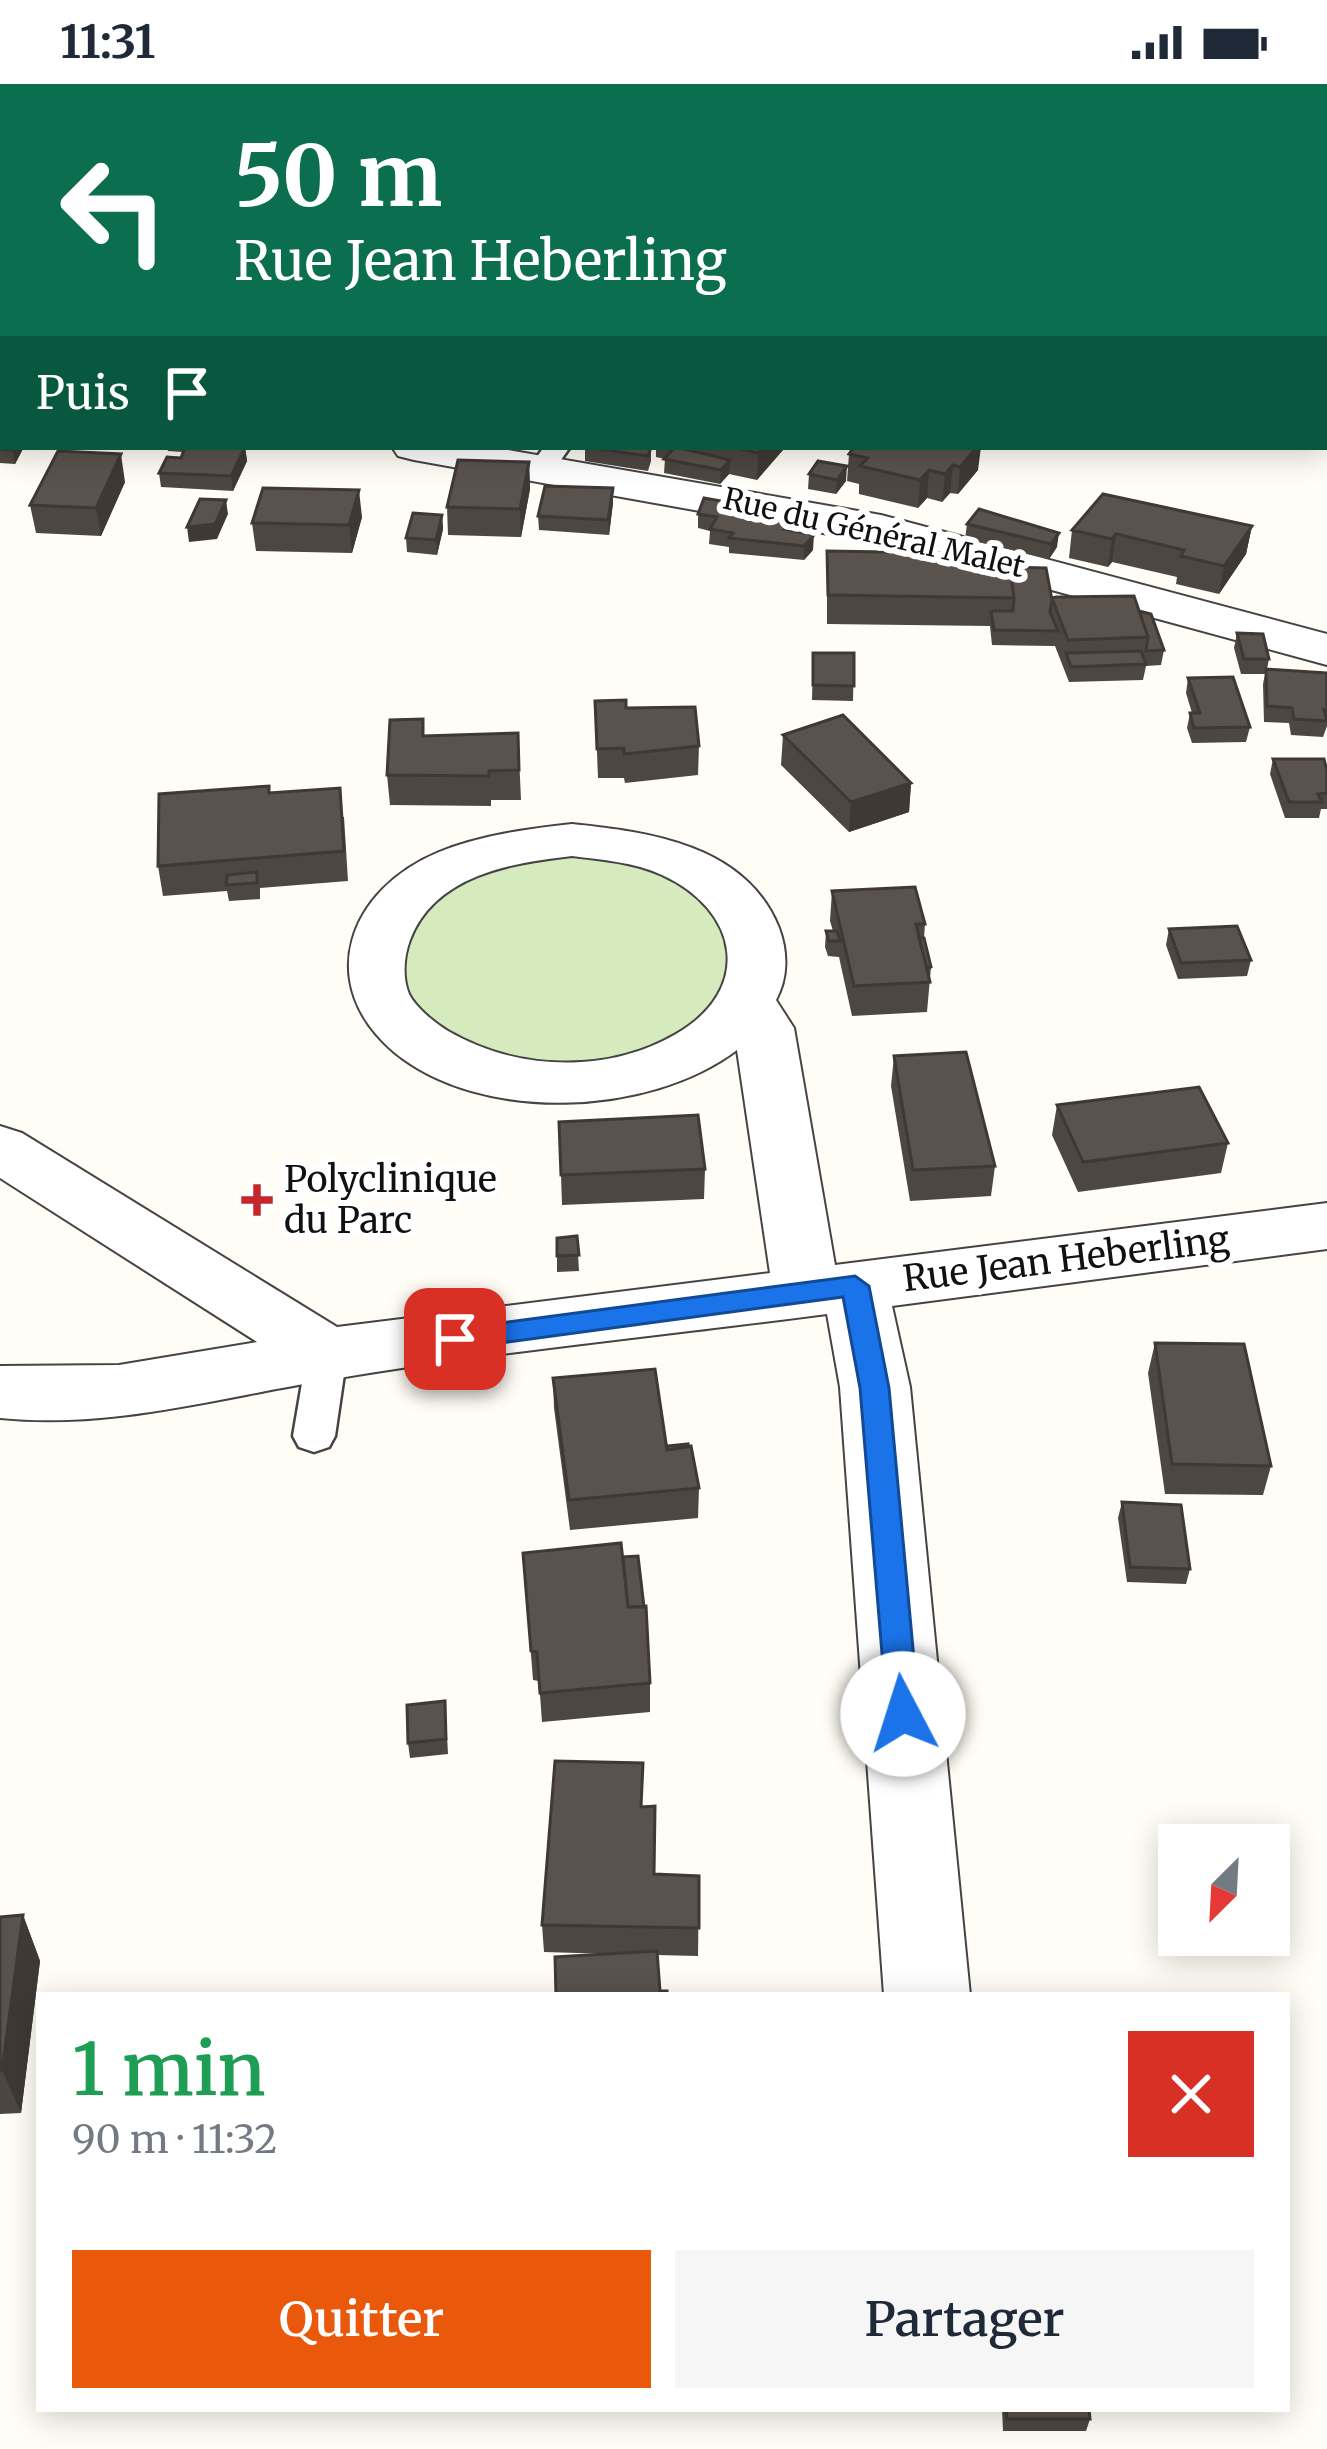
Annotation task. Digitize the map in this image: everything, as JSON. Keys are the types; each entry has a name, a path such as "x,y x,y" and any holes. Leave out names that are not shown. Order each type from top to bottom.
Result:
{"street":[{"name":"Rue du Général Malet","path":"451,450 549,458 881,529 1085,580 1327,650"},
{"path":"572,840 631,846 683,863 726,890 752,924 760,964 747,1003 713,1039 661,1066 597,1082 529,1082 466,1068 416,1040 384,1005 373,964 384,925 414,890 476,857 513,846 572,840"},
{"path":"747,1003 764,1028 830,1289 874,1388 927,1992"},
{"path":"0,1148 327,1354"},
{"name":"Rue Jean Heberling","path":"0,1392 66,1393 169,1383 327,1354 1327,1226"}],"lane":[{"path":"314,1436 327,1354"}],"green space":[{"path":"572,840 726,890 747,1003 597,1082 416,1040 384,924 414,889"}],"building":[{"path":"184,450 244,450 231,476 159,473 167,457 181,458"},
{"path":"606,450 650,450 648,456"},
{"path":"672,450 688,450 730,460 721,470 664,459"},
{"path":"852,450 974,450 960,467 953,465 945,474 929,470 920,480 860,466 868,458 849,454"},
{"path":"58,451 121,454 96,508 30,505"},
{"path":"458,460 529,462 520,509 447,507"},
{"path":"818,461 847,466 837,480 809,474"},
{"path":"545,486 613,488 608,520 538,516"},
{"path":"263,488 359,490 349,525 252,523"},
{"path":"1103,494 1252,526 1224,566 1181,556 1184,550 1116,534 1112,539 1072,530"},
{"path":"704,498 727,502 722,510 789,522 784,529 814,535 804,546 729,538 733,533 710,529 717,517 698,514"},
{"path":"200,499 226,500 215,524 187,527"},
{"path":"979,509 1059,533 1051,544 967,524"},
{"path":"413,513 442,515 436,540 406,538"},
{"path":"827,551 1008,554 1014,598 828,595"},
{"path":"1010,567 1046,568 1050,612 1058,631 994,630 991,611 1013,611"},
{"path":"1134,596 1148,637 1068,640 1052,598 1056,597"},
{"path":"1139,611 1151,614 1164,650 1146,651 1148,637"},
{"path":"1237,633 1263,634 1269,659 1244,659"},
{"path":"1141,651 1146,664 1071,667 1066,653"},
{"path":"813,653 854,653 854,686 813,685"},
{"path":"1266,669 1327,673 1327,721 1294,719 1292,708 1267,706"},
{"path":"1233,677 1250,727 1194,728 1190,713 1200,713 1188,678"},
{"path":"626,700 626,708 695,707 699,746 624,754 624,748 597,749 595,701"},
{"path":"843,715 911,783 851,802 783,735"},
{"path":"423,719 423,736 518,733 519,770 489,771 489,776 387,775 390,720"},
{"path":"1273,759 1324,759 1327,793 1318,794 1322,802 1289,802"},
{"path":"269,786 269,793 340,788 344,851 158,866 159,794"},
{"path":"257,872 257,883 226,885 227,875"},
{"path":"915,887 925,924 916,924 930,982 854,986 832,891"},
{"path":"1237,926 1251,960 1181,963 1169,929"},
{"path":"826,931 837,931 840,941 829,941"},
{"path":"919,938 924,938 931,967 927,968"},
{"path":"966,1052 995,1166 913,1170 894,1056"},
{"path":"1199,1087 1228,1143 1083,1162 1057,1105"},
{"path":"698,1115 705,1169 561,1175 559,1122"},
{"path":"577,1236 579,1255 557,1256 557,1238"},
{"path":"1155,1343 1244,1344 1271,1466 1172,1464"},
{"path":"655,1369 667,1450 691,1446 699,1488 569,1500 553,1378"},
{"path":"1122,1502 1181,1505 1190,1569 1130,1567"},
{"path":"621,1543 628,1607 646,1606 650,1683 540,1693 537,1652 531,1651 523,1553"},
{"path":"638,1556 644,1607 628,1607 623,1557"},
{"path":"445,1701 446,1739 408,1743 407,1705"},
{"path":"555,1761 643,1763 641,1807 655,1806 654,1874 699,1876 699,1928 542,1925"},
{"path":"23,1915 2,2070 0,2070 0,1917"},
{"path":"657,1951 660,1991 667,1992 556,1992 555,1957"},
{"path":"1006,2412 1089,2412 1090,2419 1007,2419"}],"place":[{"name":"Polyclinique du Parc","path":"257,1200"}],"route":[{"path":"455,1339 855,1286 874,1388 903,1714"}]}
